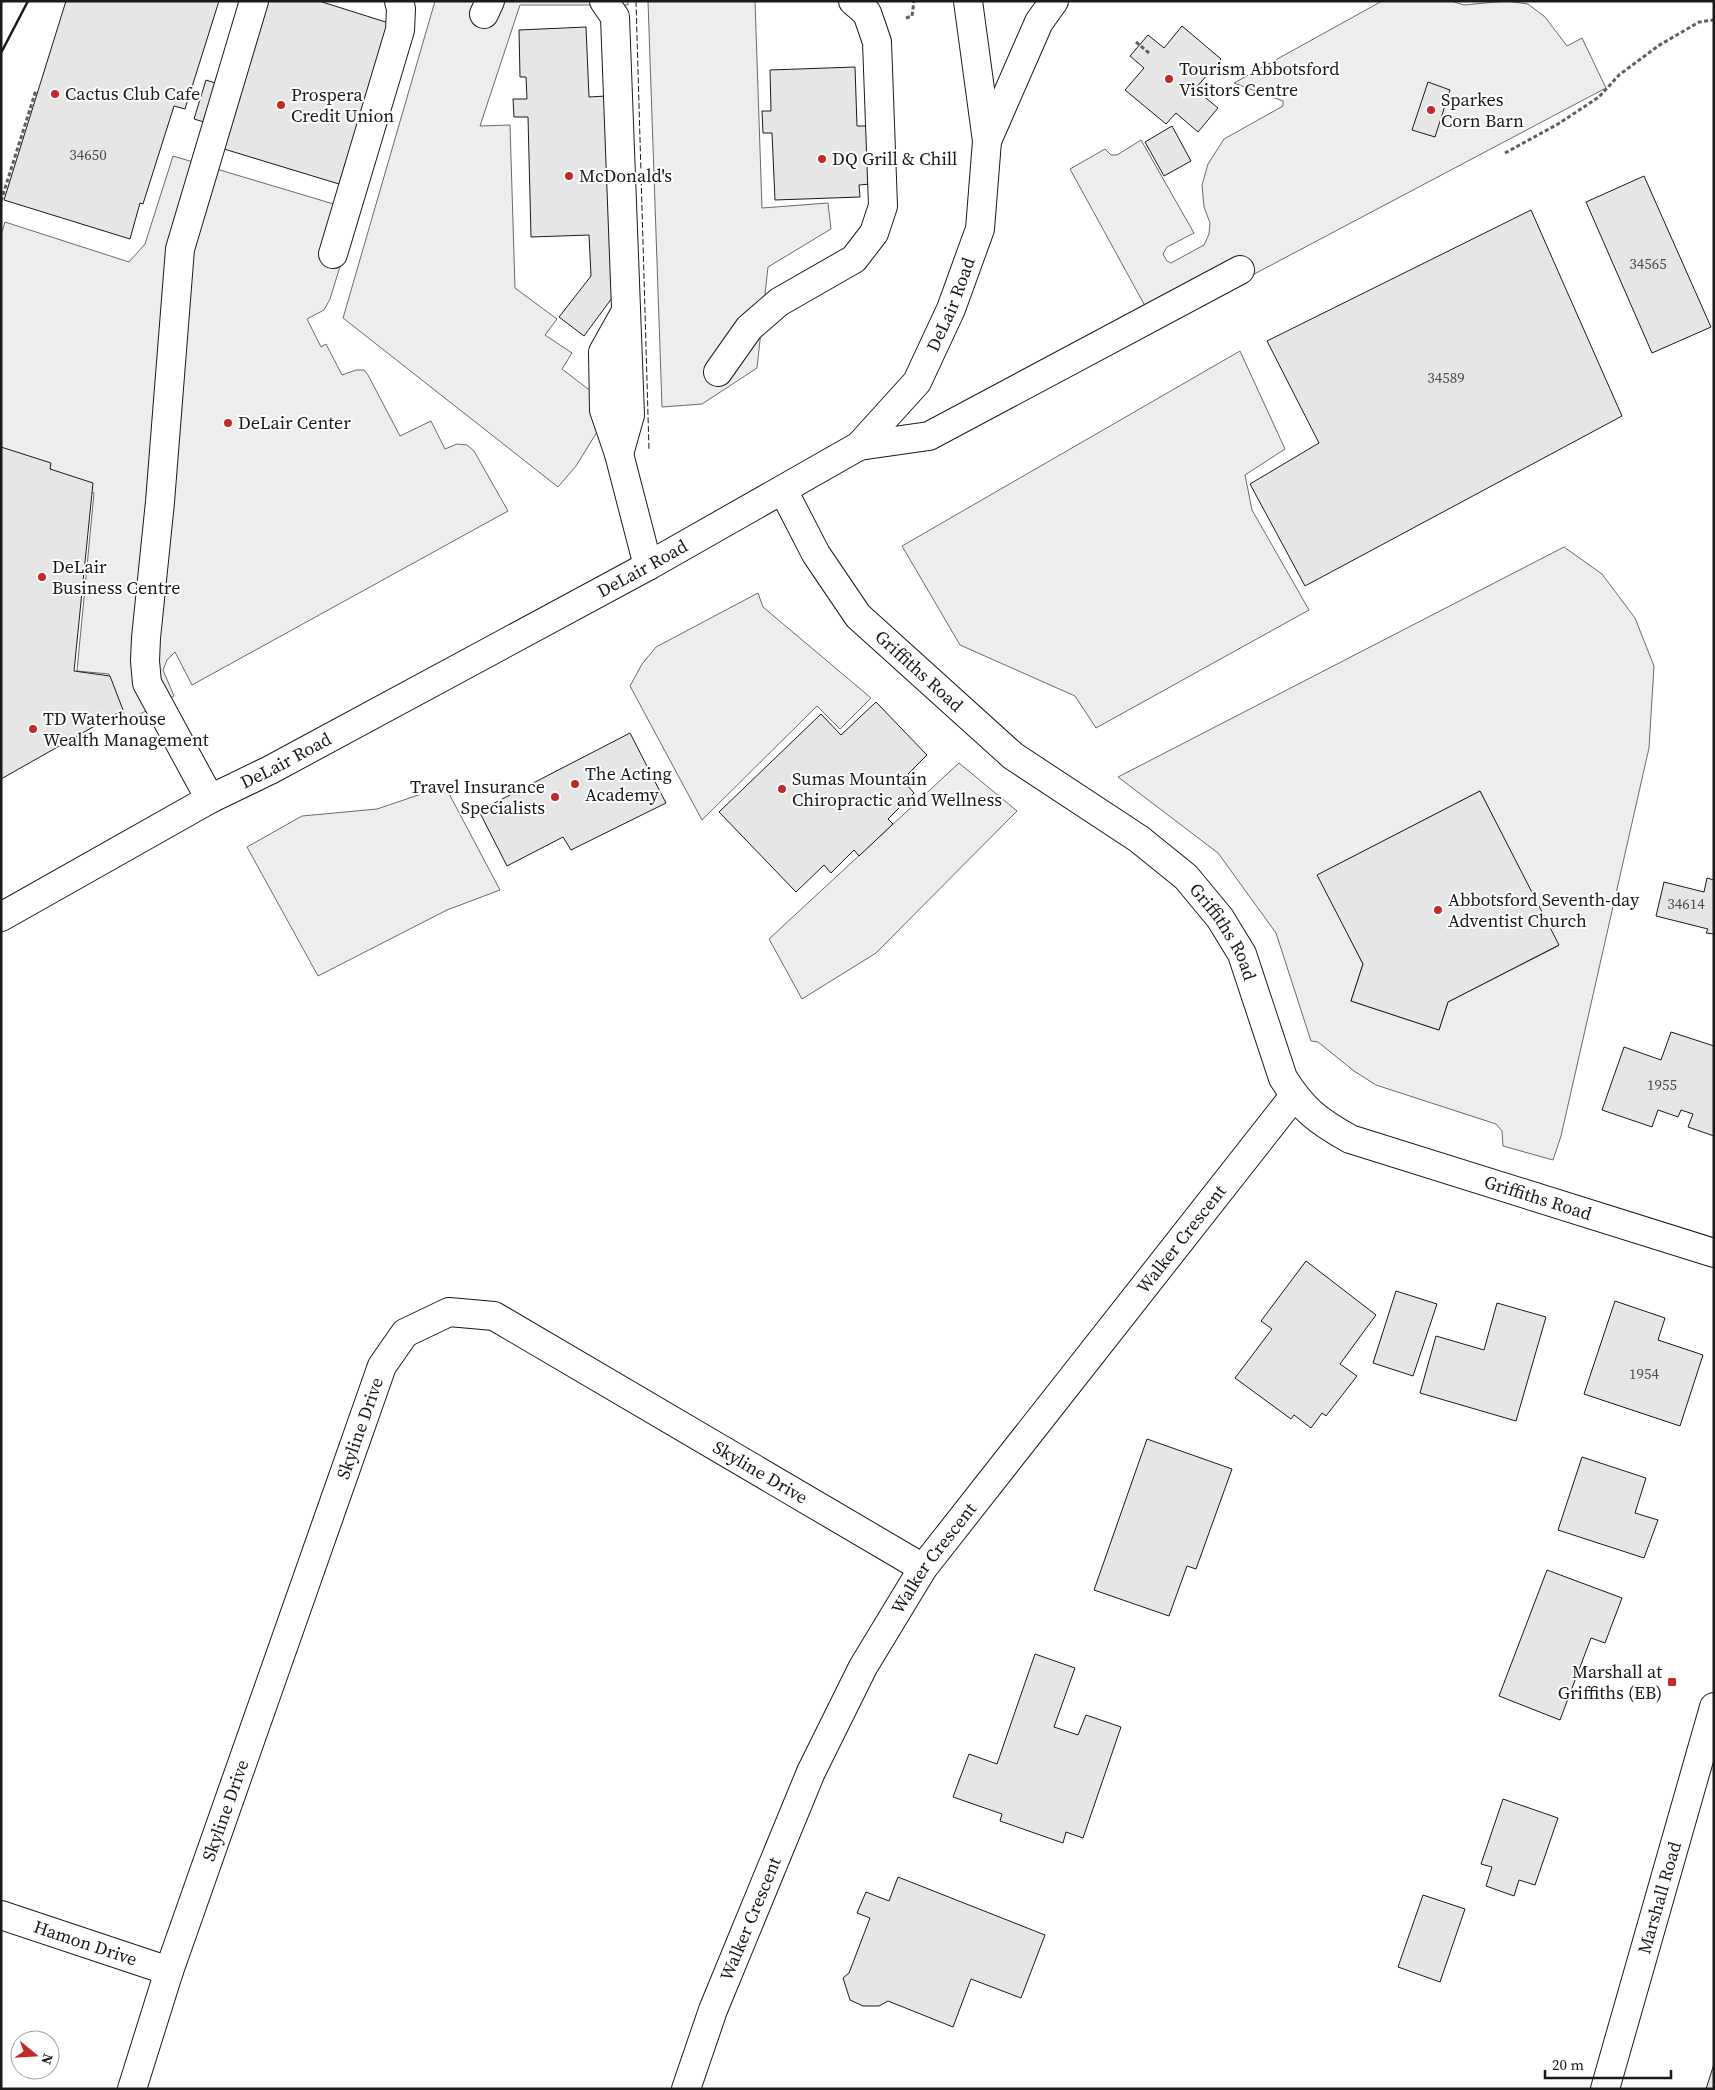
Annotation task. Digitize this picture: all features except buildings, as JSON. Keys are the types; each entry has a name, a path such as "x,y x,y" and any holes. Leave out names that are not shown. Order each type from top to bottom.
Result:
{"main road":[{"path":"210,799 148,683 145,661 160,502 180,248 254,1"},
{"path":"333,254 400,30 401,9 398,1"},
{"path":"604,1 615,17 626,310 603,352 604,410 619,454 648,566"},
{"path":"718,372 749,328 779,302 854,259 874,233 883,206 877,42 868,13 853,1"},
{"name":"DeLair Road","path":"1,917 210,799 270,770 648,566 859,446 916,382 951,308 980,229 987,141 968,1"},
{"path":"987,141 1039,22 1054,1"},
{"path":"859,446 929,436 1240,270"},
{"name":"Griffiths Road","path":"783,490 816,554 858,616 1013,756 1139,839 1186,877 1220,918 1242,954 1283,1078 1294,1096 1320,1122 1350,1138 1714,1253"},
{"name":"Walker Crescent","path":"686,2089 713,2010 811,1772 863,1667 923,1568 1294,1096"},
{"name":"Skyline Drive","path":"132,2089 169,1971 382,1366 405,1333 449,1312 494,1316 923,1568"},
{"name":"Marshall Road","path":"1604,2089 1714,1708"},
{"name":"Hamon Drive","path":"1,1915 169,1971"}],"path":[{"path":"1505,152 1558,124 1599,97 1619,74 1658,46 1699,22 1714,20"},
{"path":"1136,42 1149,53"},
{"path":"1,201 36,90"}],"shaded area":[{"path":"435,1 628,1 628,5 520,5 480,126 510,125 515,288 557,319 545,335 572,353 562,369 592,392 597,432 576,466 558,487 343,318"},
{"path":"648,1 755,1 762,208 828,203 831,229 768,267 757,368 702,404 662,407"},
{"path":"1382,1 1451,1 1464,5 1506,1 1528,4 1545,17 1567,46 1582,38 1606,88 1156,326 1070,169 1105,149 1111,155 1117,155 1141,140 1194,233 1167,247 1163,254 1167,261 1171,263 1204,245 1209,234 1210,223 1204,207 1202,185 1208,164 1224,139 1283,106 1283,101 1234,83"},
{"path":"173,156 357,211 330,299 324,310 307,319 321,347 326,344 342,375 356,370 364,370 400,436 431,421 445,449 457,444 467,445 474,451 508,511 192,685 175,652 167,660 163,670 174,696 127,721 112,688 109,674 77,671 94,493 1,462 1,235 5,222 129,262 145,244"},
{"path":"1240,351 1285,449 1245,475 1252,510 1309,610 1096,728 1075,696 960,645 902,546"},
{"path":"1564,547 1602,574 1635,618 1654,666 1649,748 1561,1136 1553,1160 1503,1146 1502,1131 1496,1124 1376,1085 1354,1071 1318,1042 1311,1041 1276,933 1218,853 1118,777","holes":["1480,791 1558,946 1448,1002 1439,1030 1351,1001 1363,964 1318,875"]},
{"path":"758,593 763,607 871,698 840,729 817,706 702,820 630,686 642,664 656,647"},
{"path":"959,763 1017,811 876,953 802,999 769,939"},
{"path":"445,786 500,890 447,910 318,976 247,847 302,816 377,809"}],"fence":[{"path":"636,1 649,450"}],"wall":[{"path":"1,53 28,1"}],"place":[{"name":"Tourism Abbotsford Visitors Centre","path":"1169,79"},
{"name":"Cactus Club Cafe","path":"55,94"},
{"name":"Prospera Credit Union","path":"281,105"},
{"name":"Sparkes Corn Barn","path":"1431,110"},
{"name":"DQ Grill & Chill","path":"822,159"},
{"name":"McDonald's","path":"569,176"},
{"name":"DeLair Center","path":"228,423"},
{"name":"DeLair Business Centre","path":"42,577"},
{"name":"TD Waterhouse Wealth Management","path":"33,729"},
{"name":"The Acting Academy","path":"575,784"},
{"name":"Sumas Mountain Chiropractic and Wellness","path":"782,789"},
{"name":"Travel Insurance Specialists","path":"555,797"},
{"name":"Abbotsford Seventh-day Adventist Church","path":"1438,910"},
{"name":"Marshall at Griffiths (EB)","path":"1672,1682"}]}
